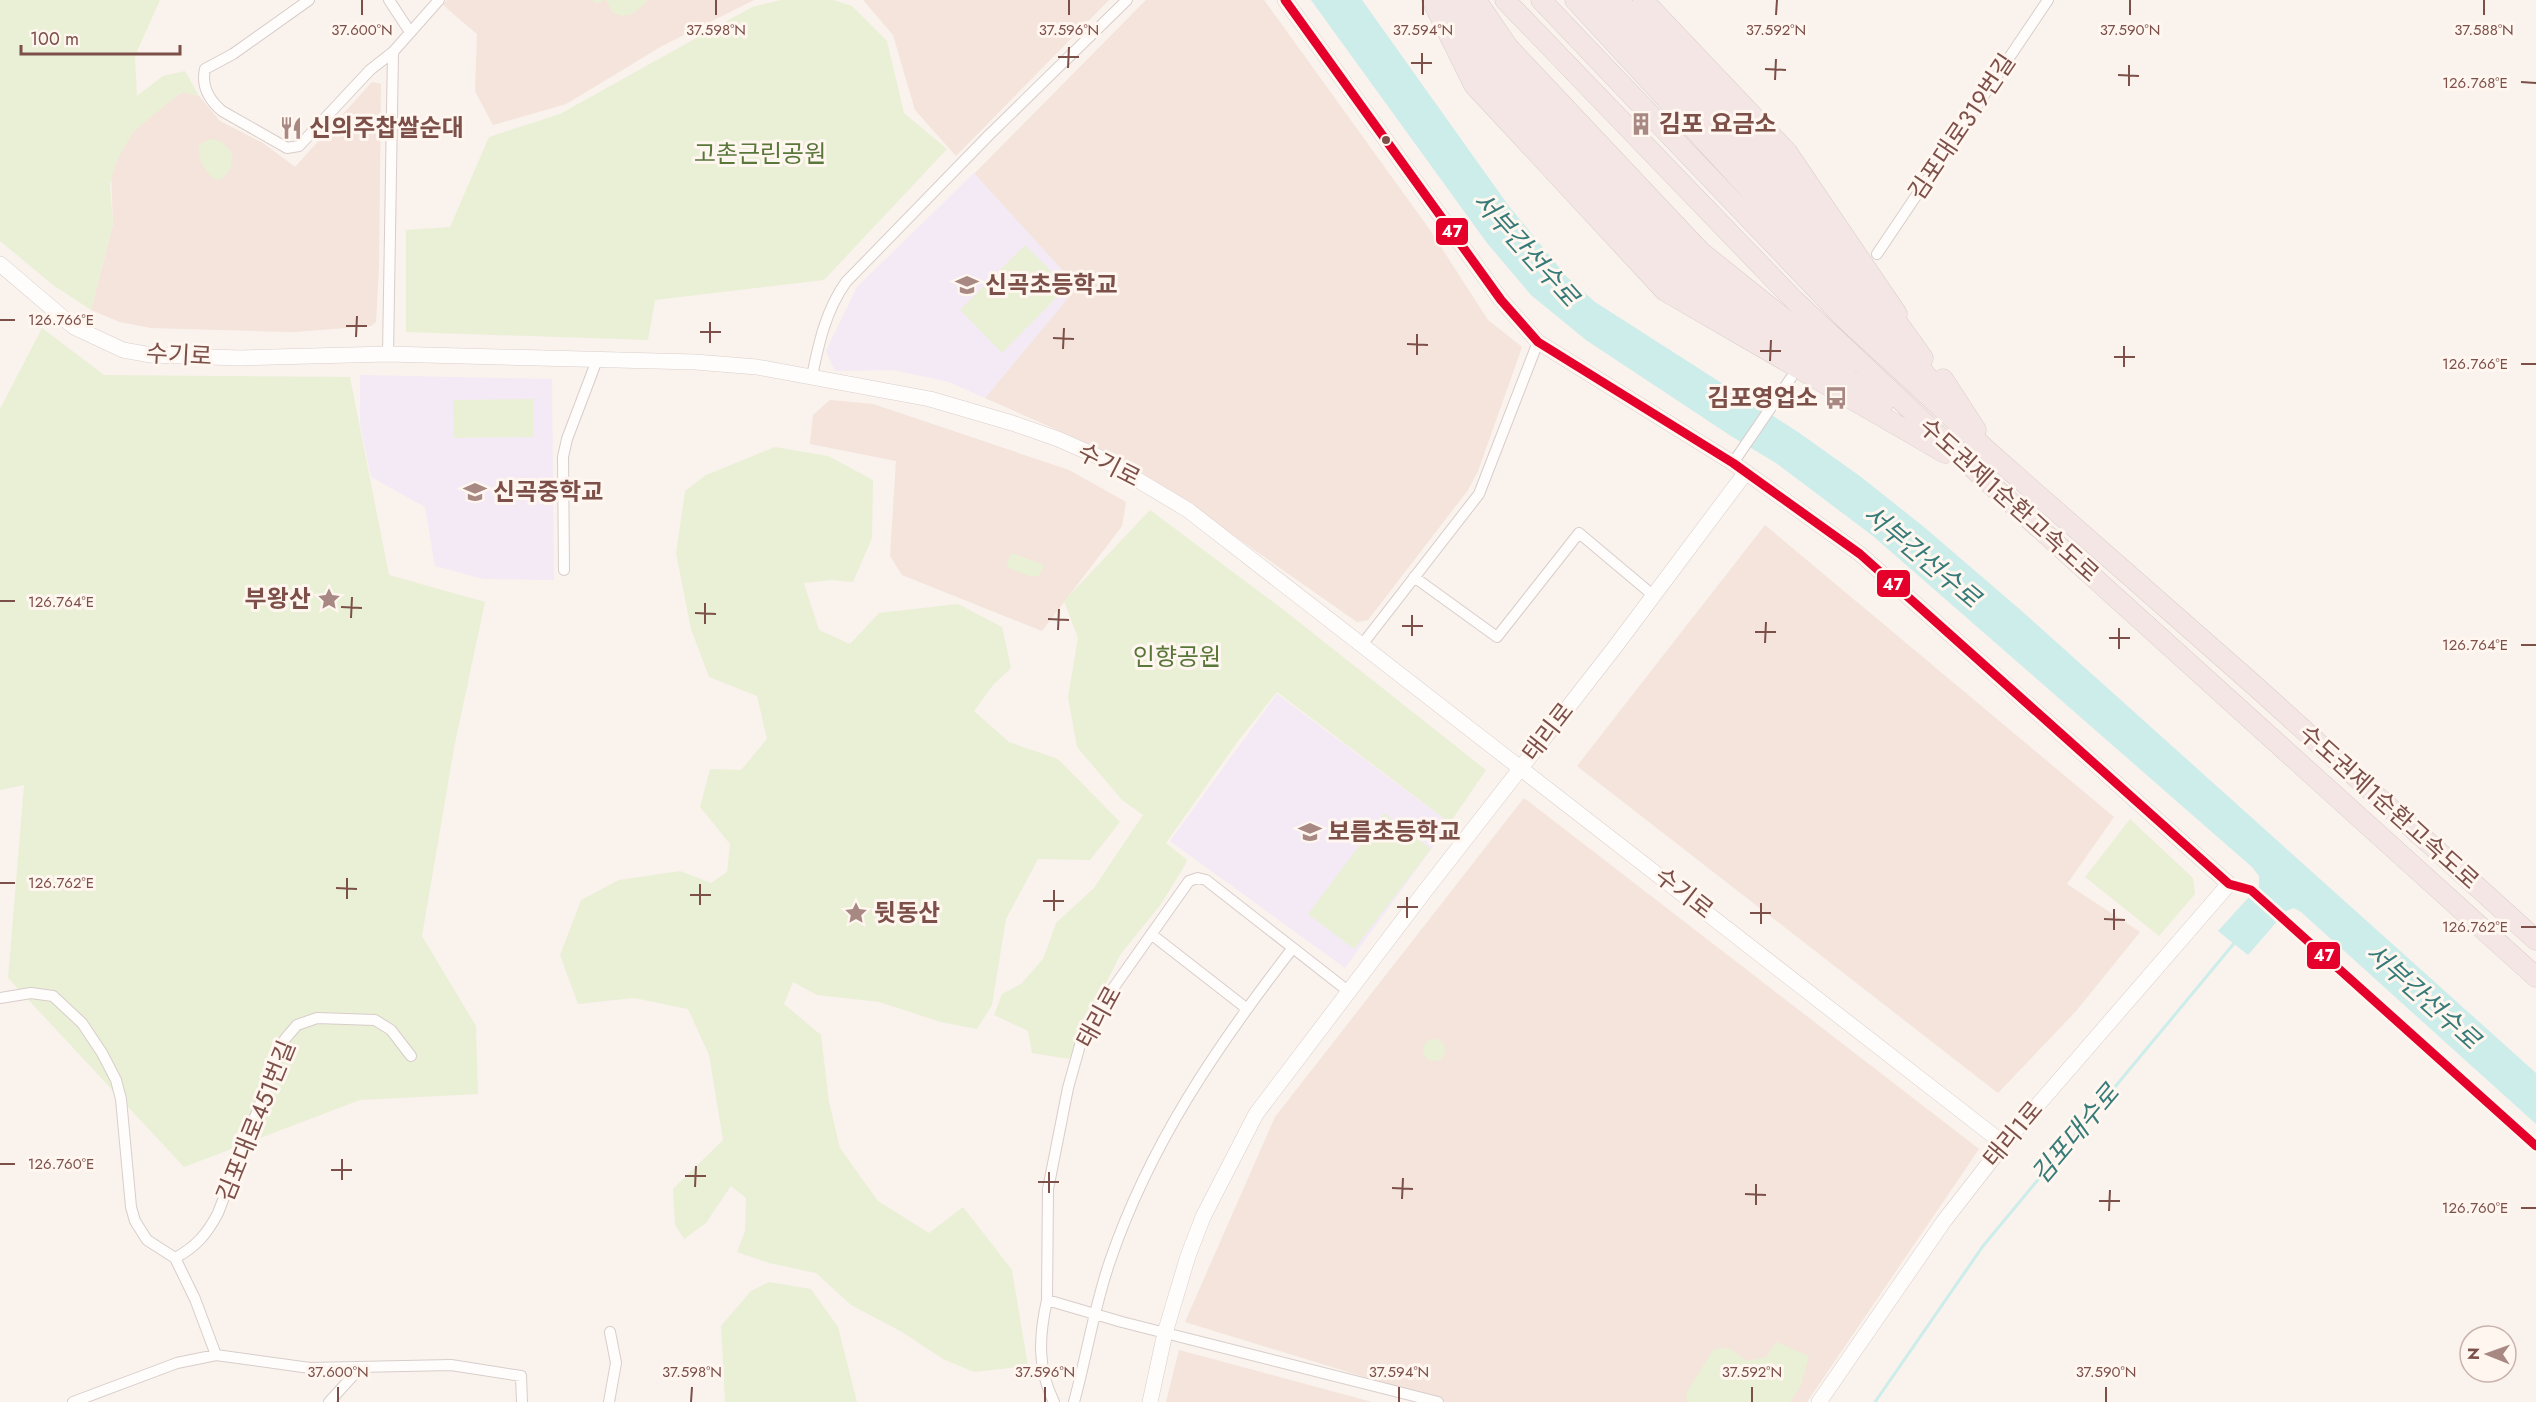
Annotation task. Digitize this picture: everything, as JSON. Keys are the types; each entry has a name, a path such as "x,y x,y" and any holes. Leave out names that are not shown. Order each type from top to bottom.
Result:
{"highway":[{"path":"1432,0 1474,85 1665,291 1977,472"},
{"path":"1439,0 1480,79 1670,282 1977,472"},
{"path":"1446,0 1486,73 1677,276 1977,472"},
{"path":"1454,0 1493,68 1684,271 1977,472"},
{"path":"1461,0 1498,61 1689,264 1977,472"},
{"path":"1468,0 1504,55 1696,259 1977,472"},
{"path":"1476,0 1508,47 1701,252 1977,472"},
{"path":"1485,0 1516,45 1708,248 1977,472"},
{"name":"수도권제1순환고속도로","path":"1506,0 1794,300 1977,472 2536,977"},
{"name":"수도권제1순환고속도로","path":"1541,0 1804,279 1990,453 2254,685 2536,940"},
{"path":"1575,0 1752,190 1990,453"},
{"path":"1585,0 1757,184 1990,453"},
{"path":"1595,0 1766,181 1990,453"},
{"path":"1607,0 1773,176 1990,453"},
{"path":"1618,0 1774,164 1990,453"},
{"path":"1631,0 1782,159 1990,453"},
{"path":"1643,0 1787,152 1990,453"},
{"path":"1656,0 1792,144 1990,453"}],"street":[{"path":"309,0 233,54 205,69 204,86 213,103 222,111 275,143 293,149 307,139 370,70 393,52 439,0"},
{"path":"389,0 411,32"},
{"path":"812,376 827,316 834,298 846,282 1127,0"},
{"path":"1285,0 1501,300 1538,342 1740,462 1860,554 2229,884 2251,890 2536,1146"},
{"name":"김포대로319번길","path":"1877,254 2046,3"},
{"path":"388,354 393,52"},
{"name":"수기로","path":"0,264 74,327 123,350 151,355 240,357 388,354 729,364 812,376 930,399 1058,439 1101,459 1188,510 2004,1144"},
{"path":"1361,646 1479,494 1538,342"},
{"path":"564,570 563,457 567,439 597,360"},
{"path":"1740,462 1791,378"},
{"name":"태리로","path":"1150,1402 1165,1333 1188,1256 1203,1217 1256,1114 1348,991 1654,596 1740,462"},
{"path":"1414,578 1497,637 1579,533 1654,596"},
{"name":"태리로","path":"1054,1402 1042,1370 1040,1352 1040,1335 1047,1300 1048,1189 1075,1061 1097,1011 1151,934 1189,881 1202,878 1348,991"},
{"name":"태리1로","path":"1819,1402 1937,1230 2004,1144 2229,884"},
{"path":"1151,934 1246,1008"},
{"path":"1074,1402 1094,1314 1128,1211 1154,1156 1188,1093 1246,1008 1292,949"},
{"path":"0,998 31,993 53,996 82,1023 111,1071 121,1099 135,1221 147,1240 175,1258 195,1299 216,1355"},
{"name":"김포대로451번길","path":"175,1258 194,1248 209,1231 285,1039 297,1025 316,1018 375,1020 391,1030 411,1056"},
{"path":"1047,1300 1165,1333 1438,1402"},
{"path":"609,1402 616,1364 610,1332"},
{"path":"73,1402 177,1363 216,1355 310,1368 359,1369 451,1365 521,1376 522,1402"},
{"path":"329,1402 359,1369"}],"shaded area":[{"path":"447,0 754,0 662,46 566,104 493,125 475,91 477,34 443,5"},
{"path":"863,0 1109,0 956,156 915,110 893,35"},
{"path":"1146,0 1264,0 1430,230 1488,320 1522,347 1478,471 1468,490 1368,620 1357,622 1186,502 1114,455 985,398 1075,289 1074,283 974,174"},
{"path":"372,82 381,84 379,266 376,322 371,326 294,332 151,328 120,322 91,310 113,224 111,174 122,148 133,132 163,105 182,92 199,96 220,121 263,143 295,167"},
{"name":"신곡초등학교","path":"974,173 1074,283 1075,290 985,398 949,382 893,370 835,371 826,351 857,287"},
{"name":"신곡중학교","path":"360,375 552,379 554,580 484,579 435,566 425,507 371,477 360,424"},
{"path":"830,400 873,404 1069,470 1126,502 1122,526 1042,631 902,575 890,556 896,461 810,444 813,415"},
{"path":"1765,525 2114,817 2067,884 2140,932 2076,1011 1998,1093 1577,766"},
{"name":"보름초등학교","path":"1277,694 1450,823 1345,968 1170,841"},
{"path":"1524,798 1979,1149 1807,1402 1446,1402 1185,1322 1275,1117"},
{"path":"1179,1350 1372,1402 1166,1402"}],"green space":[{"path":"0,0 160,0 135,56 137,96 163,76 185,71 199,96 181,92 133,132 116,162 110,184 113,224 91,310 53,285 0,241"},
{"path":"606,0 646,0 647,2 632,14 622,16 612,12"},
{"name":"고촌근린공원","path":"781,0 833,0 852,6 887,41 904,113 947,149 824,280 655,300 648,340 406,332 406,230 450,227 489,137 560,114 752,7"},
{"path":"210,139 221,141 232,153 231,168 222,179 216,180 212,177 200,158 200,144"},
{"path":"1025,245 1067,287 1002,353 960,310"},
{"path":"42,328 104,375 350,377 389,575 485,602 454,748 422,936 476,1026 478,1094 360,1100 184,1167 8,978 24,785 0,790 0,409"},
{"path":"533,399 533,437 454,438 453,400"},
{"path":"775,447 828,456 873,480 872,538 853,582 832,580 804,583 819,630 850,644 879,613 958,604 1002,627 1011,668 993,685 974,711 1009,742 1058,759 1120,822 1090,860 1038,859 1006,919 992,1005 977,1029 941,1022 879,1002 817,995 793,982 784,1004 821,1035 829,1102 840,1148 878,1201 929,1233 963,1207 1012,1270 1028,1366 974,1372 943,1359 902,1332 851,1305 816,1273 769,1263 737,1252 745,1231 746,1198 731,1186 706,1223 684,1239 675,1225 673,1189 723,1140 709,1055 688,1009 634,998 578,1004 560,955 581,900 619,880 680,871 711,883 727,872 730,844 700,807 710,769 741,770 767,739 757,696 709,677 691,629 676,553 685,491 706,475"},
{"name":"인향공원","path":"1150,510 1285,611 1486,770 1450,823 1277,692 1238,741 1166,843 1187,860 1185,865 1161,904 1120,955 1069,1059 1032,1053 1028,1031 994,1015 1002,994 1021,984 1043,959 1056,923 1094,888 1143,815 1122,800 1077,747 1068,697 1078,638 1064,601"},
{"path":"1011,553 1044,565 1039,576 1029,576 1006,567"},
{"path":"1384,813 1431,849 1354,949 1308,914"},
{"path":"2130,819 2193,878 2195,894 2159,936 2085,877"},
{"path":"1434,1039 1442,1042 1445,1050 1442,1058 1434,1061 1426,1058 1423,1050 1426,1042"},
{"path":"769,1282 811,1289 838,1327 857,1402 725,1402 721,1326 751,1291"},
{"path":"1776,1342 1809,1356 1801,1385 1790,1402 1687,1402 1686,1393 1714,1349 1729,1348 1747,1361 1766,1357"}],"water":[{"name":"서부간선수로","path":"1311,0 1362,0 1508,205 1567,277 1595,302 1798,432 1861,477 1924,527 2024,613 2536,1073 2536,1124 2301,912 2294,908 2286,911 2248,955 2218,931 2259,886 2259,876 2252,867 1873,536 1776,463 1586,340 1531,295 1487,243"}],"waterway":[{"name":"김포대수로","path":"1875,1402 1983,1246 2236,941"}],"transit line":[{"name":"47","path":"1285,0 1501,300 1538,342 1733,463 1860,554 2229,884 2251,890 2536,1146"}],"place":[{"name":"김포 요금소","path":"1641,124"},
{"name":"신의주찹쌀순대","path":"291,128"},
{"name":"신곡초등학교","path":"967,285"},
{"name":"김포영업소","path":"1836,398"},
{"name":"신곡중학교","path":"475,492"},
{"name":"부왕산","path":"329,599"},
{"name":"보름초등학교","path":"1310,832"},
{"name":"뒷동산","path":"856,913"}]}
